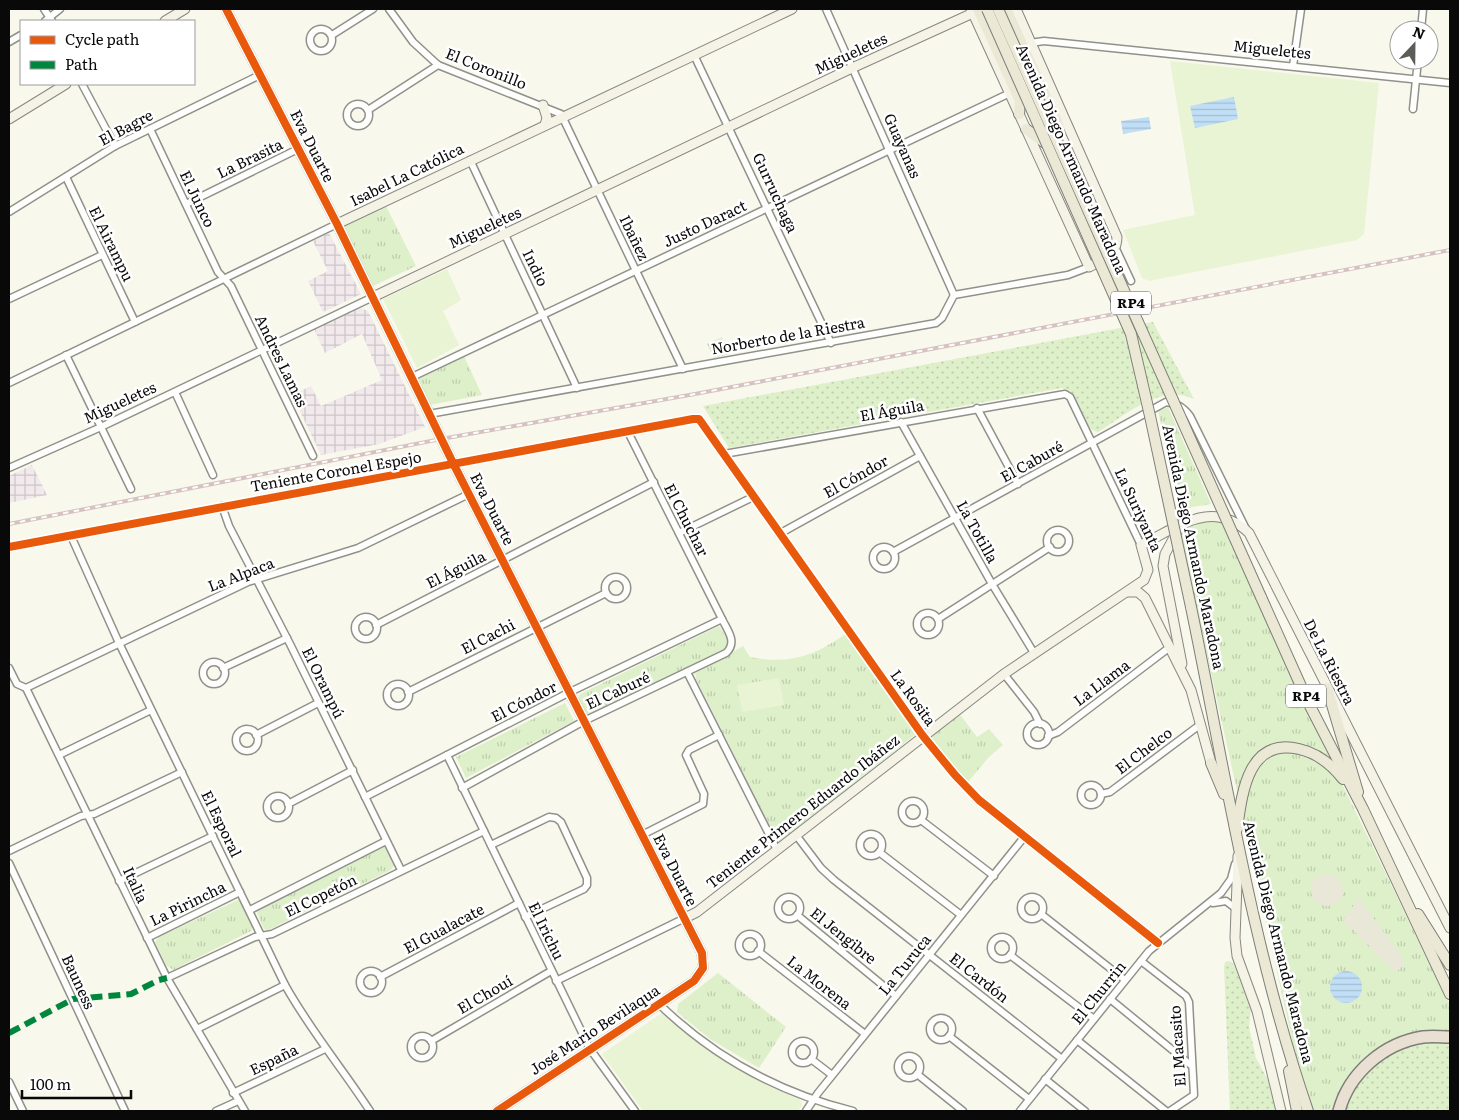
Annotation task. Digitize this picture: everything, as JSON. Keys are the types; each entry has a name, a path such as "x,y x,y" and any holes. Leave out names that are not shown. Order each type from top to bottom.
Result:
{"highway":[{"path":"1339,1111 1355,1079 1379,1055 1410,1040 1448,1037"}],"main road":[{"name":"Avenida Diego Armando Maradona","path":"986,9 1131,334 1147,399 1191,607 1239,853 1287,1050 1308,1111"},
{"name":"Avenida Diego Armando Maradona","path":"998,9 1261,597 1450,994"},
{"path":"1006,9 1057,122 1060,133 1055,140 1045,143 1026,128"},
{"path":"974,10 1020,101 1019,114"},
{"path":"1328,688 1363,809"},
{"path":"1236,835 1241,801 1249,774 1262,755 1274,749 1288,747 1311,752 1326,761 1339,774 1354,794"},
{"path":"1211,763 1230,811"},
{"path":"1398,884 1450,965"},
{"path":"1287,1050 1297,1111"}],"street":[{"path":"44,9 49,20 60,9"},
{"path":"167,20 185,9"},
{"name":"Eva Duarte","path":"226,9 337,224 454,465 685,918 702,953 703,968"},
{"path":"332,35 373,9"},
{"name":"El Coronillo","path":"389,9 413,42 438,65 558,111 563,117"},
{"name":"Isabel La Católica","path":"9,382 470,160 792,9"},
{"name":"Guayanas","path":"826,9 954,295"},
{"path":"1016,9 1117,237 1116,249 1130,280"},
{"path":"1293,66 1301,9"},
{"path":"974,10 1089,267"},
{"name":"Migueletes","path":"9,468 175,392 974,10"},
{"path":"9,42 20,36"},
{"name":"Migueletes","path":"1030,42 1044,41 1450,83"},
{"name":"Gurruchaga","path":"694,55 730,126 831,343"},
{"path":"368,110 438,65"},
{"path":"1412,109 1417,70"},
{"name":"El Bagre","path":"9,212 115,146 260,75"},
{"path":"9,120 64,85"},
{"path":"83,85 115,146"},
{"name":"Justo Daract","path":"412,377 1010,93"},
{"path":"543,105 546,111 545,125"},
{"name":"Ibañez","path":"563,117 683,369"},
{"name":"El Junco","path":"150,129 218,272 225,279"},
{"name":"La Brasita","path":"186,204 298,149"},
{"name":"Indio","path":"470,160 577,388"},
{"name":"El Airampu","path":"66,177 136,322"},
{"path":"954,295 1068,275 1089,267 1111,255 1116,249"},
{"path":"9,300 102,255"},
{"name":"Andres Lamas","path":"225,279 231,286 313,456"},
{"name":"Norberto de la Riestra","path":"430,414 936,323 942,318 954,295"},
{"path":"66,355 131,490"},
{"path":"175,392 213,475"},
{"name":"El Águila","path":"724,454 1065,394"},
{"name":"La Suriyanta","path":"1065,394 1070,397 1140,545 1148,570 1144,580 1128,592"},
{"name":"El Caburé","path":"893,552 956,519 1160,404 1177,404 1184,408"},
{"path":"977,408 1018,484"},
{"name":"De La Riestra","path":"1184,408 1195,425 1450,928"},
{"name":"Teniente Coronel Espejo","path":"9,547 222,506 698,420"},
{"name":"La Rosita","path":"698,420 923,736 968,789 1158,942"},
{"name":"La Totilla","path":"901,422 992,584 1034,653"},
{"name":"El Chuchar","path":"628,432 722,619"},
{"name":"El Cóndor","path":"779,534 920,456"},
{"name":"El Águila","path":"376,625 654,482"},
{"name":"La Alpaca","path":"26,688 257,580 358,548 469,494"},
{"path":"680,533 753,497"},
{"name":"El Orampú","path":"222,506 401,870"},
{"path":"1140,545 1197,518 1211,515 1222,516 1239,524 1249,533"},
{"path":"1183,524 1170,541 1163,566 1180,656 1211,763"},
{"name":"El Esporal","path":"71,536 119,643 285,985 304,1019 346,1075 368,1111"},
{"path":"938,618 1050,547"},
{"path":"1128,592 1138,592 1145,598 1191,690"},
{"name":"Teniente Primero Eduardo Ibáñez","path":"556,981 697,912 1004,674 1128,592"},
{"name":"El Cachi","path":"408,692 536,626 606,593"},
{"name":"El Caburé","path":"462,788 584,721 688,672 729,650 731,638 722,619"},
{"name":"El Cóndor","path":"365,797 570,692 722,619"},
{"path":"223,668 287,638"},
{"name":"La Llama","path":"1048,736 1058,732 1170,648"},
{"name":"Italia","path":"9,668 17,684 26,688 167,978 245,1111"},
{"path":"688,672 777,850"},
{"path":"1004,674 1034,712 1040,724 1047,729 1048,736 1042,744 1037,745 1029,741 1027,737 1029,728 1040,724"},
{"path":"256,735 318,703"},
{"path":"59,755 152,710"},
{"name":"El Chelco","path":"1101,794 1110,792 1201,724"},
{"path":"642,835 703,804 704,794 686,755 689,750 719,735"},
{"name":"El Irichu","path":"447,755 590,1049 635,1111"},
{"path":"288,804 352,770"},
{"path":"9,851 81,816 88,815 182,772"},
{"path":"491,845 549,818 556,818 561,822 588,882 584,890 525,917"},
{"path":"921,820 994,876"},
{"name":"El Copetón","path":"167,978 255,937 272,934 484,831"},
{"name":"El Cardón","path":"796,835 827,874 1062,1059"},
{"path":"120,881 213,836"},
{"name":"La Turuca","path":"806,1111 832,1075 1025,836"},
{"path":"250,910 386,841"},
{"path":"879,852 961,915"},
{"path":"1239,853 1235,938 1237,956 1257,1011 1281,1111"},
{"name":"El Churrin","path":"1020,1111 1125,980 1158,942 1210,904 1231,879 1239,853"},
{"name":"Bauness","path":"9,863 125,1111"},
{"name":"La Pirincha","path":"147,938 240,892"},
{"path":"1210,904 1226,901 1236,908"},
{"name":"El Gualacate","path":"380,976 519,903"},
{"path":"1041,914 1125,980"},
{"name":"El Jengibre","path":"797,915 896,996"},
{"name":"La Morena","path":"758,951 865,1034"},
{"path":"1010,955 1094,1020"},
{"name":"El Macasito","path":"1141,961 1186,996 1189,1002 1194,1095 1168,1111"},
{"name":"José Mario Bevilaqua","path":"497,1111 660,1005 694,981 703,968"},
{"name":"El Chouí","path":"431,1041 552,971"},
{"path":"197,1029 285,985"},
{"path":"1110,999 1192,1066"},
{"path":"660,1005 689,1031 739,1065 770,1082 813,1100 852,1111"},
{"path":"949,1036 1029,1099"},
{"path":"1077,1040 1168,1111"},
{"name":"España","path":"234,1093 325,1049"},
{"path":"811,1059 832,1075"},
{"path":"917,1074 963,1111"},
{"path":"1045,1079 1084,1111"},
{"path":"9,1082 23,1111"},
{"path":"216,1111 238,1101"}],"shaded area":[{"path":"329,233 361,294 323,312 308,281 328,271 313,241"},
{"path":"360,308 368,311 425,427 379,444 321,455 292,395 311,386 321,406 382,380 362,334 325,353 314,329"},
{"path":"32,465 47,495 9,503 9,476"},
{"path":"1327,874 1333,875 1338,879 1342,884 1342,896 1338,901 1333,905 1327,906 1321,905 1316,901 1312,896 1311,890 1312,884 1316,879 1321,875"},
{"path":"1359,898 1401,956 1404,965 1396,972 1343,920"}],"green space":[{"path":"1170,61 1379,83 1364,234 1357,240 1149,281 1142,278 1123,230 1195,215"},
{"path":"386,206 416,266 373,286 344,226"},
{"path":"447,269 461,300 443,311 459,345 417,368 383,299"},
{"path":"1153,322 1194,399 1181,395 1156,398 1132,410 1098,432 1087,424 1073,397 1062,388 729,448 703,406"},
{"path":"722,337 730,354 714,358 707,344"},
{"path":"464,356 482,395 430,405 417,379"},
{"path":"1168,407 1211,504 1192,507 1180,512 1158,411"},
{"path":"1199,520 1223,520 1344,788 1450,1005 1450,1033 1410,1035 1341,1091 1333,1111 1314,1111 1294,1049 1180,533 1185,527"},
{"path":"719,626 728,640 728,646 724,650 595,716 585,713 578,699 580,694"},
{"path":"847,633 916,734 778,842 697,681 695,673 743,646 750,657 777,660 790,659 824,648"},
{"path":"779,678 784,705 742,712 737,685"},
{"path":"565,703 574,721 466,778 456,757"},
{"path":"958,712 977,737 989,729 1003,745 989,757 967,783 930,741 930,737"},
{"path":"384,846 394,865 391,870 268,930 264,929 257,913 259,909"},
{"path":"238,900 241,901 254,924 251,931 173,970 166,965 155,942 159,937"},
{"path":"1229,961 1234,964 1251,1009 1249,1027 1256,1058 1268,1080 1276,1111 1230,1111 1224,967 1225,962"},
{"path":"718,973 786,1027 759,1068 710,1039 677,1012 678,1004"},
{"path":"662,1013 727,1061 762,1081 799,1097 802,1105 798,1111 643,1111 602,1054"},
{"path":"1450,1040 1450,1111 1344,1111 1352,1093 1362,1079 1385,1057 1414,1045"}],"water":[{"path":"1234,97 1238,119 1195,128 1190,106"},
{"path":"1149,117 1151,129 1123,134 1121,121"},
{"path":"1346,971 1352,972 1357,976 1361,981 1361,993 1357,998 1352,1002 1346,1003 1340,1002 1335,998 1331,993 1330,987 1331,981 1335,976 1340,972"}],"railway":[{"path":"9,524 441,439 695,394 1450,250"}],"marked path":[{"path":"9,1033 73,999 131,994 167,978"}],"cycle path":[{"path":"226,9 337,224 454,465 702,953 703,968 694,981 497,1111"},
{"path":"9,547 699,419 923,736 955,775 979,800 1158,943"}]}
